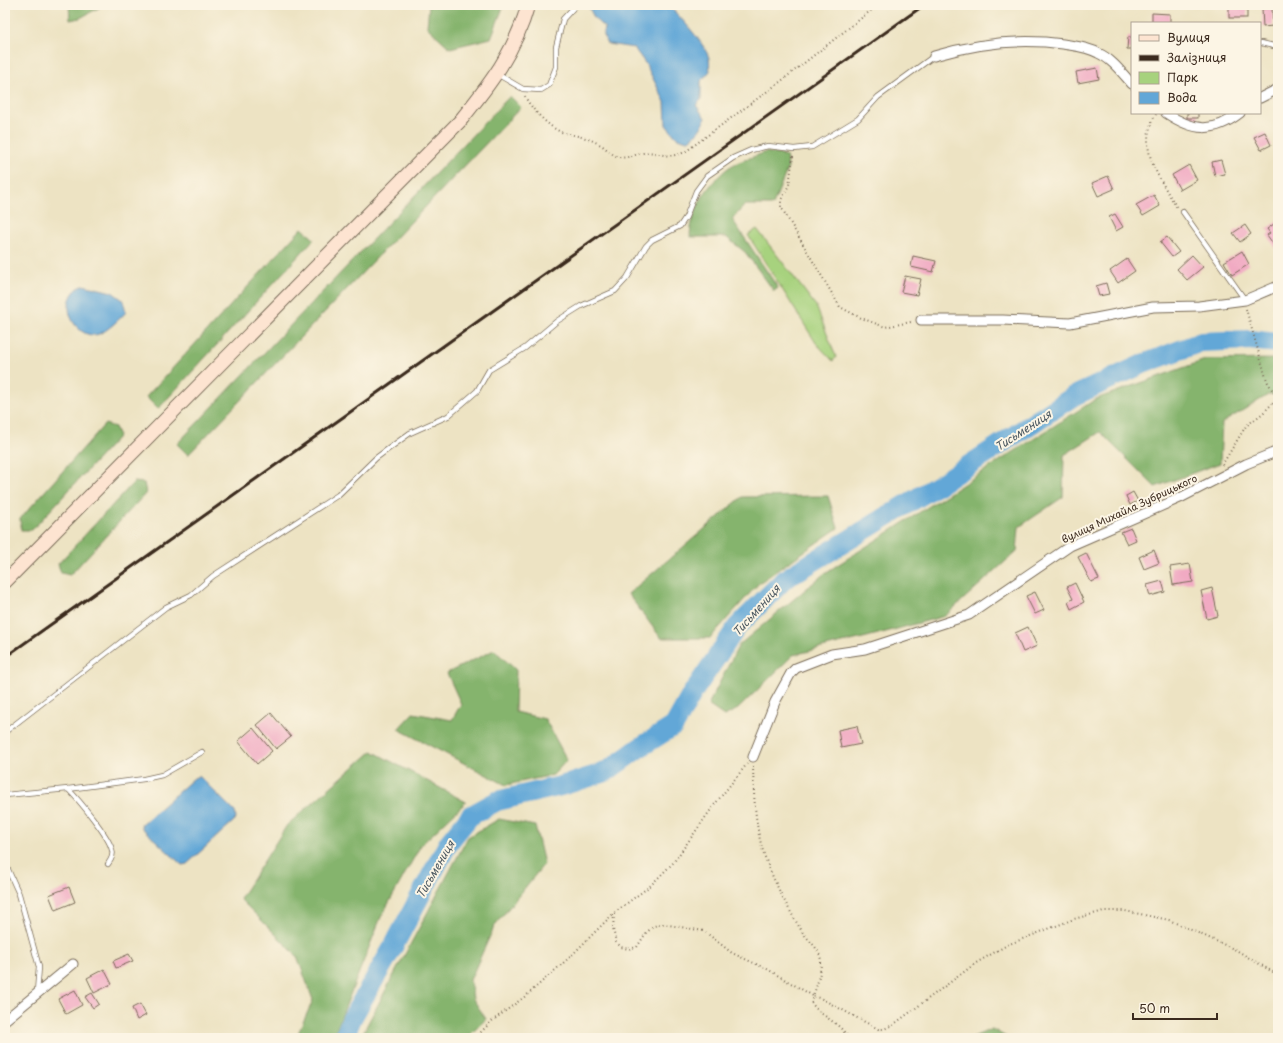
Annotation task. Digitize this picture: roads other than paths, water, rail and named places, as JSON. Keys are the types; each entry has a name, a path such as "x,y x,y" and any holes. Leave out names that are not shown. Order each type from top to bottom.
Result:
{"main road":[{"path":"5,582 460,121 497,74 511,50 527,7"}],"street":[{"path":"934,56 1010,40 1037,40 1078,46 1098,53 1112,63 1131,83"},
{"path":"1261,98 1278,89"},
{"path":"1168,114 1187,126 1206,128 1221,124 1238,114"},
{"path":"921,320 1003,320 1070,323 1153,307 1199,306 1245,300 1278,286"},
{"name":"вулиця Михайла Зубрицького","path":"753,757 775,702 791,673 796,668 832,654 865,649 969,615 1070,546 1180,498 1246,464 1278,451"},
{"path":"5,1020 37,992 73,964"}],"lane":[{"path":"497,74 523,89 541,90 549,84 556,67 556,47 563,19 576,5"},
{"path":"1261,43 1278,47"},
{"path":"5,732 166,607 191,595 213,576 338,495 376,458 410,433 448,416 476,392 489,370 525,348 557,321 581,306 615,291 626,278 646,246 652,240 680,226 686,217 696,192 707,176 733,158 751,150 768,146 794,149 812,147 858,119 878,97 934,56"},
{"path":"1183,212 1245,300"},
{"path":"5,795 68,789 144,779 162,775 202,752"},
{"path":"68,789 76,797 110,844 112,856 108,864"},
{"path":"5,863 19,894 39,967 37,992"}],"water":[{"path":"612,4 632,10 642,5 668,5 697,37 709,58 710,71 701,81 701,100 696,105 705,118 704,122 696,134 690,139 687,141 676,137 666,125 665,102 645,63 634,48 608,44 603,35 605,28 593,16 589,7 591,5"},
{"path":"83,285 112,292 123,300 126,312 102,333 91,335 83,332 76,326 72,318 69,310 70,301 74,292"},
{"path":"199,776 235,812 236,819 187,864 182,865 142,828 141,825 194,778"}],"waterway":[{"name":"Тисьмениця","path":"344,1038 352,1018 393,947 449,842 470,816 497,801 561,786 606,772 639,748 674,726 693,692 737,627 785,579 943,482 1074,396 1143,364 1201,342 1249,340 1278,343"}],"railway":[{"path":"5,657 924,5"}]}
